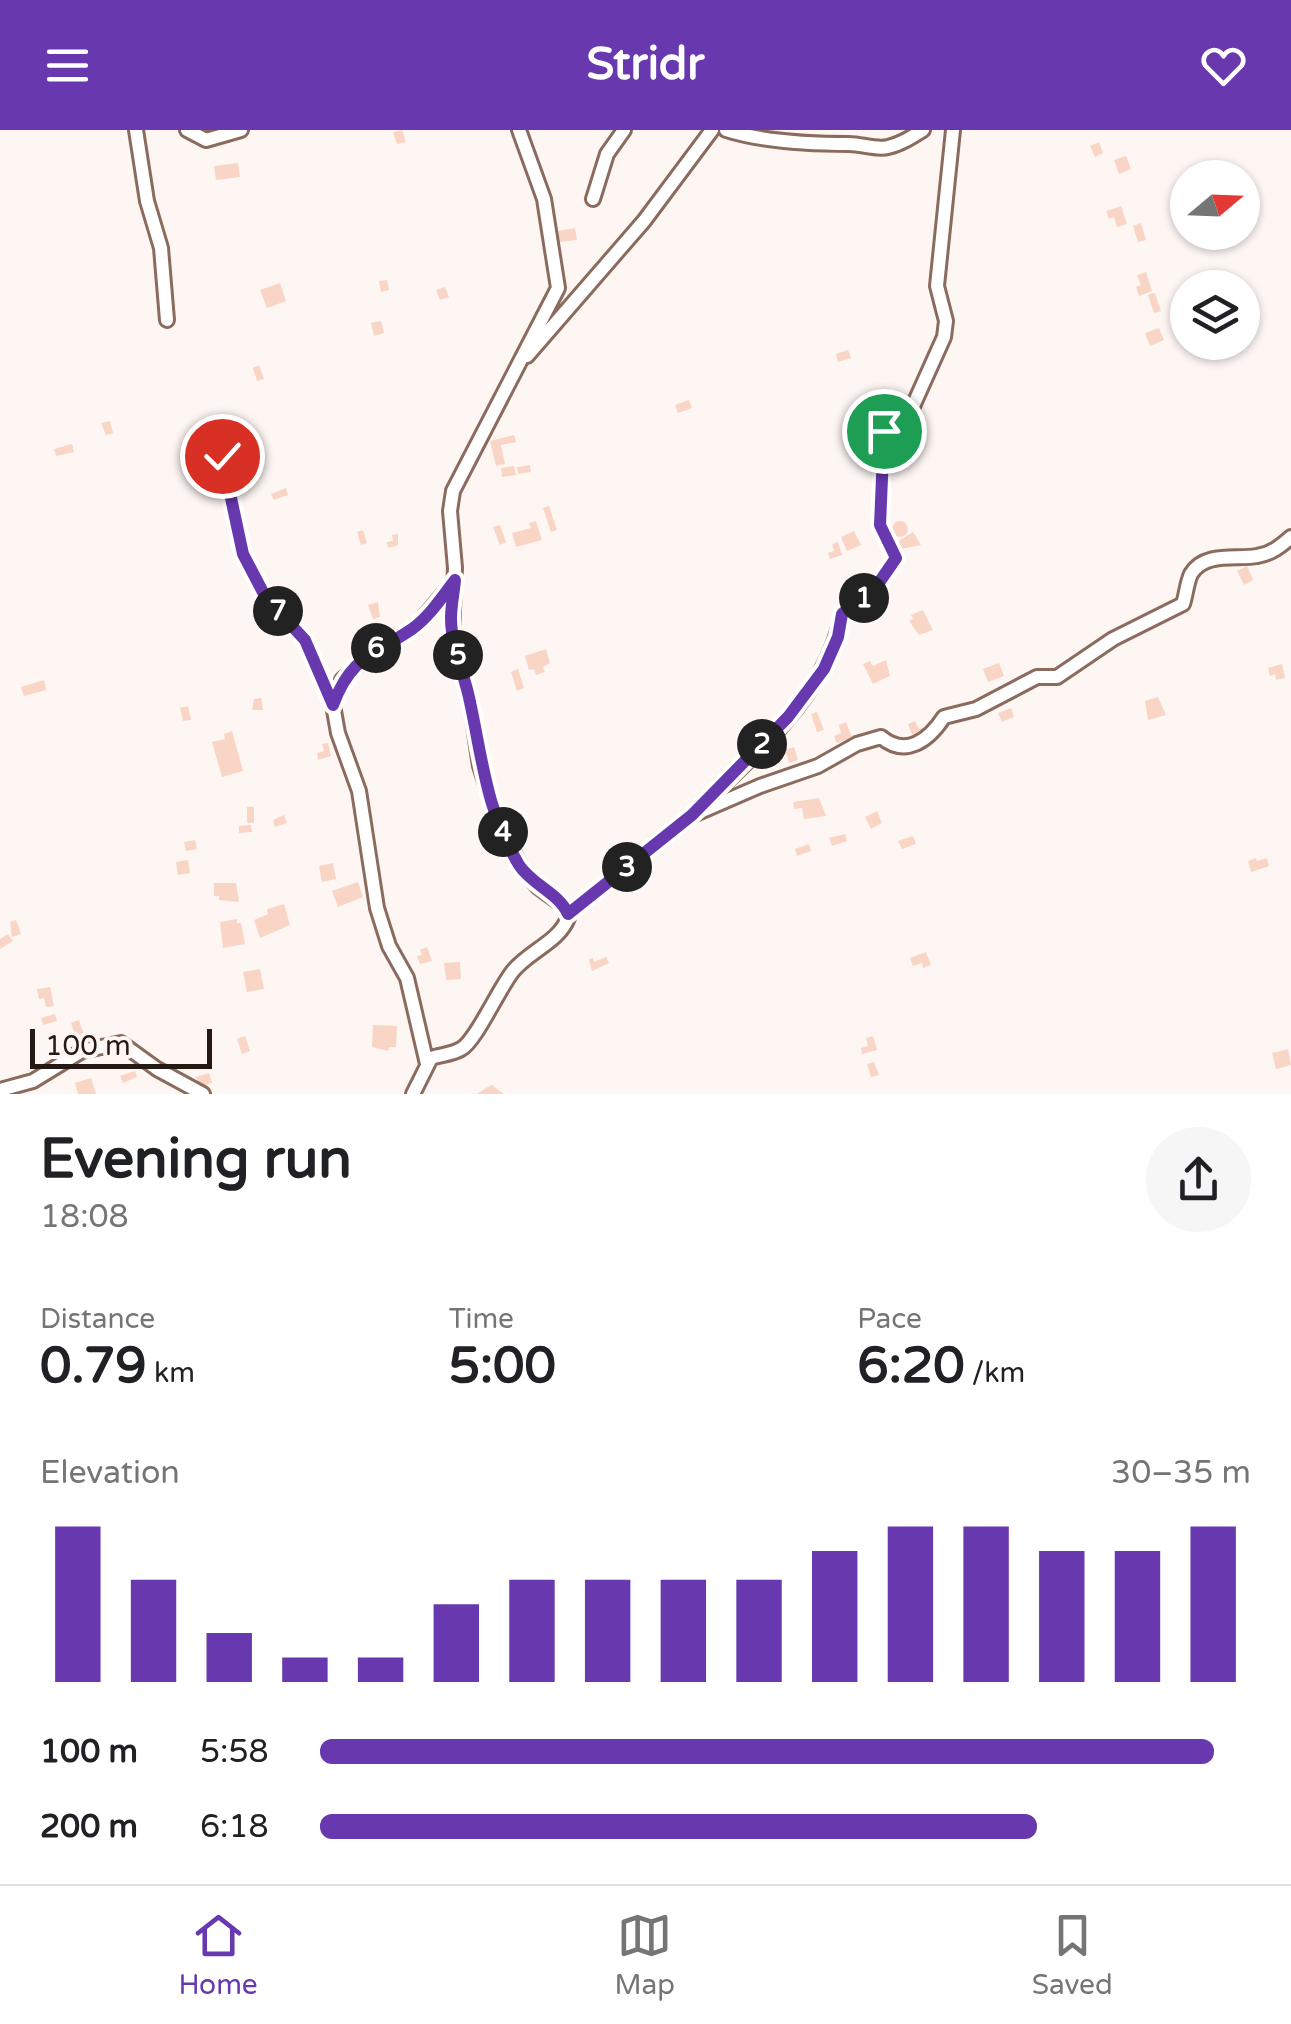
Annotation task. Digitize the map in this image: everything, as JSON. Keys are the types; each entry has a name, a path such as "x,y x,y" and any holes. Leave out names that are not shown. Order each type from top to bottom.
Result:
{"street":[{"path":"136,130 147,201 161,248 167,320"},
{"path":"186,130 206,140 240,130"},
{"path":"413,1094 431,1058 462,1049 498,989 520,961 555,937 566,924 568,914 520,867 499,824 485,784 470,700 452,631 453,491 558,288 544,199 519,130"},
{"path":"593,200 607,154 624,130"},
{"path":"522,362 644,220 712,130"},
{"path":"726,130 755,139 784,138 824,146 885,148 923,130"},
{"path":"568,914 692,815 749,759 815,684 838,637 842,614 876,587 896,558 880,525 884,431 910,415 944,338 946,322 937,286 953,130"},
{"path":"222,456 243,554 266,598 305,640 333,705 338,733 359,791 377,908 390,946 407,978 426,1064"},
{"path":"692,815 818,766 857,744 881,738 893,747 910,748 934,733 944,716 976,709 1037,677 1057,676 1112,639 1184,604 1192,572 1206,562 1228,556 1258,556 1279,548 1291,537"},
{"path":"333,705 342,680 378,647 414,628 455,580"},
{"path":"0,1090 34,1081 82,1051 121,1043 157,1069 203,1094"}],"building":[{"path":"402,130 406,142 397,144 393,132"},
{"path":"1099,142 1103,153 1095,157 1090,146"},
{"path":"1126,156 1131,169 1119,174 1114,160"},
{"path":"238,163 240,177 216,180 214,166"},
{"path":"1121,206 1127,224 1117,227 1114,217 1109,219 1106,211"},
{"path":"1141,223 1146,240 1138,242 1133,226"},
{"path":"575,228 577,240 559,242 558,231"},
{"path":"1146,272 1152,291 1139,296 1136,287 1141,285 1137,275"},
{"path":"387,280 389,290 381,292 379,281"},
{"path":"280,283 286,301 267,308 260,290"},
{"path":"445,287 449,297 440,300 436,290"},
{"path":"1155,293 1161,311 1154,313 1148,295"},
{"path":"381,321 384,333 374,336 371,323"},
{"path":"1159,328 1164,340 1150,346 1145,333"},
{"path":"848,350 851,358 838,362 836,354"},
{"path":"259,365 264,379 257,381 253,368"},
{"path":"689,400 692,408 678,413 675,405"},
{"path":"110,421 113,433 106,435 101,423"},
{"path":"514,435 516,442 501,445 505,464 496,466 490,441"},
{"path":"72,444 74,452 56,456 54,449"},
{"path":"239,452 244,462 234,467 229,458"},
{"path":"530,465 531,472 518,474 517,467"},
{"path":"514,466 516,475 502,477 501,468"},
{"path":"213,477 220,492 210,498 202,483"},
{"path":"286,488 288,495 274,500 271,494"},
{"path":"549,506 557,530 551,532 543,508"},
{"path":"536,521 542,540 516,547 512,533 531,528 529,523"},
{"path":"900,521 908,529 900,537 892,529"},
{"path":"500,525 506,542 500,545 493,527"},
{"path":"363,530 367,543 361,545 357,532"},
{"path":"854,531 861,545 847,551 841,537"},
{"path":"913,532 921,545 901,549 897,542"},
{"path":"398,534 398,545 388,548 392,535"},
{"path":"838,542 842,555 830,559 832,544"},
{"path":"1247,566 1253,580 1244,585 1237,571"},
{"path":"378,602 380,617 373,619 368,605"},
{"path":"923,610 933,630 919,635 909,621 913,619 911,615"},
{"path":"546,649 550,663 543,667 545,672 536,675 534,669 529,670 525,656"},
{"path":"886,660 890,676 873,684 863,664 870,661 873,666"},
{"path":"999,663 1004,676 988,682 983,669"},
{"path":"1282,664 1285,678 1276,680 1268,668"},
{"path":"518,669 524,688 517,691 511,672"},
{"path":"44,680 46,690 24,696 21,687"},
{"path":"1158,697 1166,715 1148,720 1145,701"},
{"path":"261,698 263,710 252,710 254,699"},
{"path":"188,706 191,720 183,721 180,708"},
{"path":"1011,708 1014,717 1002,722 998,713"},
{"path":"817,712 824,730 817,732 811,714"},
{"path":"915,721 927,734 914,740 908,724"},
{"path":"846,722 852,737 837,743 834,736 841,733 839,725"},
{"path":"232,731 243,771 222,777 212,742 225,739 224,734"},
{"path":"328,743 331,756 318,760 317,753 324,751 322,744"},
{"path":"794,747 798,760 789,763 785,750"},
{"path":"819,798 826,816 804,819 802,808 794,809 793,802"},
{"path":"247,807 254,807 254,823 247,823"},
{"path":"877,811 882,823 871,829 865,817"},
{"path":"284,815 287,823 275,827 273,820"},
{"path":"251,825 252,832 239,833 239,826"},
{"path":"845,834 847,841 832,846 829,838"},
{"path":"913,836 916,844 902,849 898,841"},
{"path":"195,840 197,849 186,851 184,842"},
{"path":"809,844 811,851 797,856 795,849"},
{"path":"1267,858 1269,866 1251,872 1248,861"},
{"path":"188,860 190,873 178,875 176,862"},
{"path":"333,863 336,879 322,882 319,866"},
{"path":"358,882 363,897 338,907 332,891"},
{"path":"214,883 236,883 239,902 219,900 219,896 214,896"},
{"path":"284,904 290,925 260,938 254,920 268,914 267,909"},
{"path":"237,919 245,944 223,948 220,922"},
{"path":"16,920 21,934 12,937 10,922"},
{"path":"8,934 13,941 0,949 0,939"},
{"path":"427,947 432,961 420,964 417,956"},
{"path":"926,952 931,965 913,966 910,958"},
{"path":"606,957 609,963 592,971 589,959 594,962"},
{"path":"460,962 461,979 446,980 444,963"},
{"path":"260,969 264,989 247,992 243,972"},
{"path":"50,987 54,1006 46,1007 37,989"},
{"path":"55,1014 57,1021 43,1025 41,1018"},
{"path":"79,1020 86,1041 78,1044 71,1023"},
{"path":"373,1025 397,1026 396,1047 389,1047 388,1051 372,1047"},
{"path":"245,1036 250,1051 242,1054 237,1039"},
{"path":"873,1036 877,1050 862,1054 861,1048 868,1046 866,1038"},
{"path":"1288,1049 1291,1065 1276,1069 1272,1053"},
{"path":"874,1062 879,1075 871,1077 867,1064"},
{"path":"135,1071 137,1077 123,1083 120,1076"},
{"path":"209,1073 212,1083 200,1087 196,1077"},
{"path":"91,1078 96,1094 78,1094 75,1083"},
{"path":"492,1085 504,1094 477,1094 486,1088"}],"route":[{"path":"222,456 243,554 266,598 305,640 333,705 342,680 378,647 414,628 455,580 452,631 470,700 485,784 520,867 538,887 558,900 568,914 692,815 749,759 815,684 838,637 842,614 876,587 896,558 880,525 884,431"}]}
